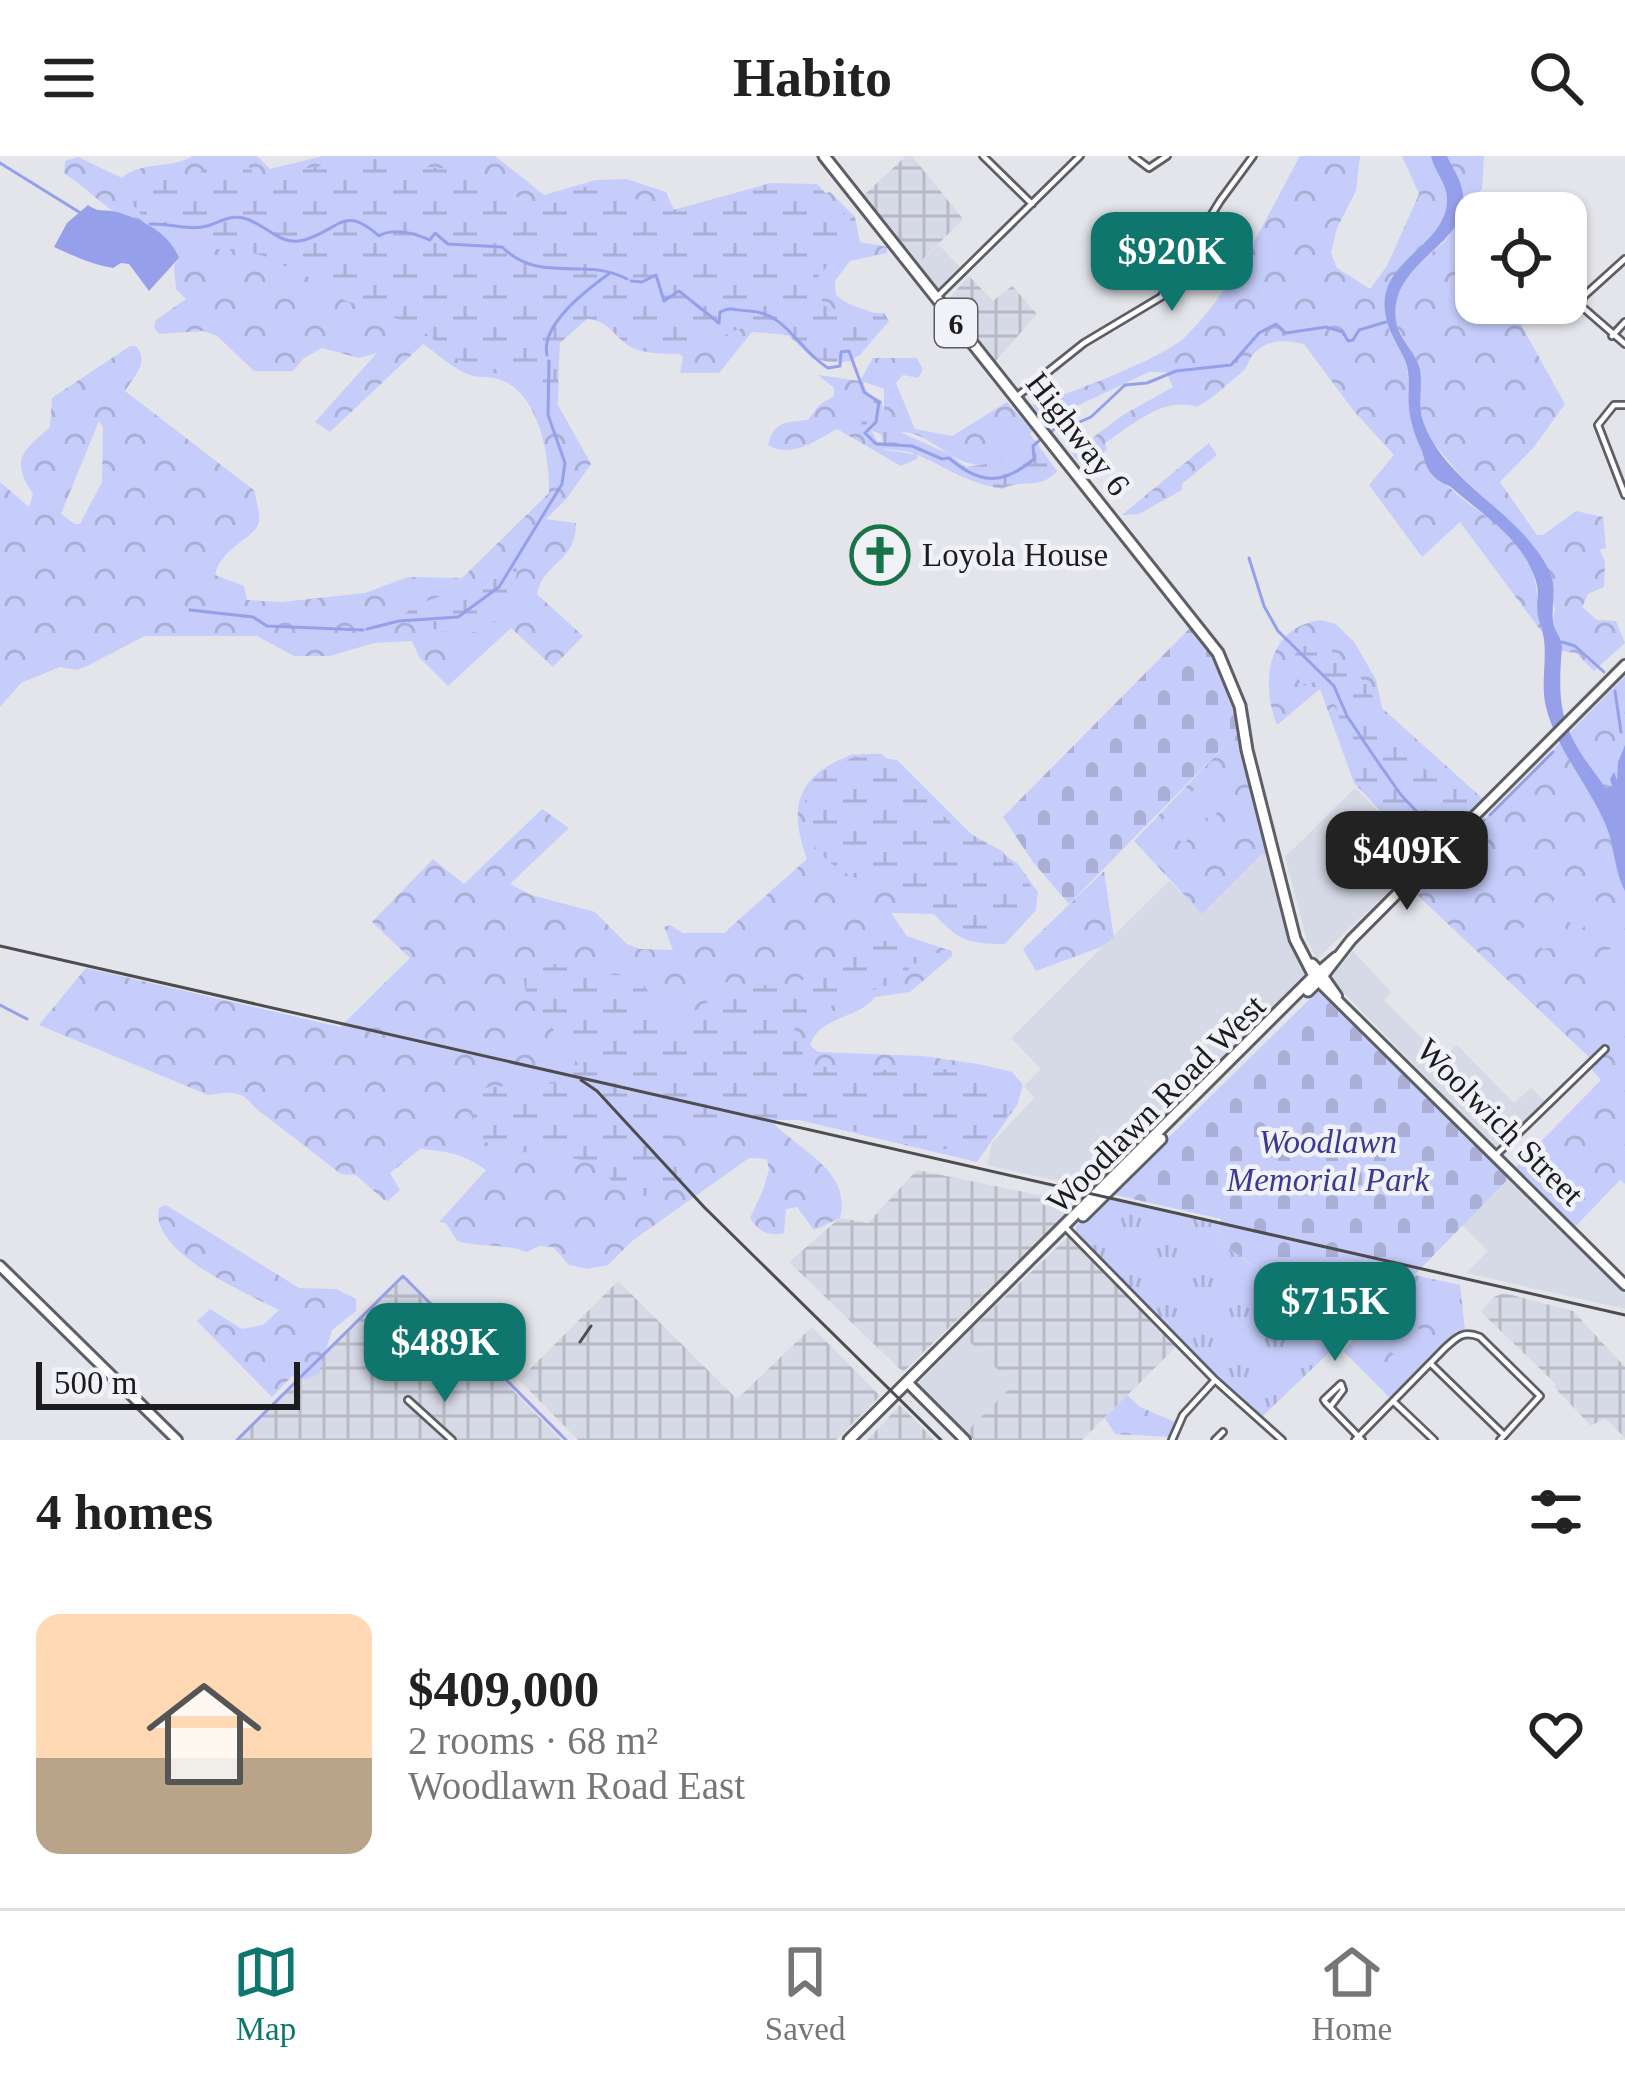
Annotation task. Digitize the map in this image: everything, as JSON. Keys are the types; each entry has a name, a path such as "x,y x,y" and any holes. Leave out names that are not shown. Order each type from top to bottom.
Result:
{"main road":[{"name":"Highway 6","path":"824,156 1218,653 1240,706 1252,766"},
{"path":"1318,976 1625,665"},
{"name":"Woolwich Street","path":"1252,766 1301,955 1336,997 1625,1285"},
{"name":"Woodlawn Road West","path":"849,1440 1318,976"},
{"path":"0,1266 177,1440"},
{"path":"908,1382 965,1440"}],"street":[{"path":"983,156 1032,204"},
{"path":"936,297 1080,156"},
{"path":"1133,156 1149,168 1167,156"},
{"path":"1015,398 1084,343 1161,297 1253,156"},
{"path":"1625,259 1580,302 1625,344"},
{"path":"1612,336 1625,322"},
{"path":"1625,405 1614,405 1598,424 1625,495"},
{"path":"1496,1155 1605,1048"},
{"path":"1066,1228 1280,1440"},
{"path":"1330,1407 1358,1439 1430,1363 1458,1336 1473,1334 1540,1396 1502,1438 1430,1363"},
{"path":"1172,1440 1183,1414 1215,1380"},
{"path":"409,1400 452,1440"},
{"path":"1394,1401 1434,1440"},
{"path":"1215,1440 1223,1432"}],"shaded area":[{"path":"906,156 912,156 963,219 914,268 863,196"},
{"path":"939,245 963,270 936,294 914,268"},
{"path":"969,276 993,301 1012,286 1037,314 995,362 944,304"},
{"path":"1355,788 1424,857 1317,959 1307,940 1285,857"},
{"path":"1269,852 1304,978 1094,1189 987,1165 992,1143 1034,1098 1024,1086 1041,1069 1011,1038 1169,881 1203,913"},
{"path":"1353,951 1391,992 1384,1000 1442,1058 1457,1045 1514,1103 1531,1088 1545,1101 1496,1148 1330,979"},
{"path":"917,1170 1078,1203 903,1372 789,1262 840,1218 868,1223"},
{"path":"1510,1177 1625,1294 1625,1309 1466,1273 1488,1251 1462,1225"},
{"path":"1069,1236 1176,1347 1082,1440 974,1440 966,1432 1013,1385 964,1336"},
{"path":"403,1277 561,1440 236,1440"},
{"path":"618,1281 737,1399 812,1327 880,1396 836,1440 578,1440 519,1380"},
{"path":"1504,1293 1573,1311 1625,1367 1625,1438 1605,1418 1591,1426 1556,1384 1481,1312"},
{"path":"964,1336 1013,1385 966,1432 918,1384"},
{"path":"900,1405 934,1440 867,1440"}],"green space":[{"path":"226,156 243,157 261,185 277,184 296,170 327,165 334,156 423,156 428,167 463,170 536,206 559,202 577,187 596,187 673,210 771,183 817,184 852,222 850,240 816,279 822,301 839,312 884,313 889,321 852,361 834,362 812,356 790,337 769,328 744,328 699,349 666,354 634,349 603,324 587,319 560,343 557,397 548,401 522,384 458,359 415,325 338,298 318,282 264,256 215,249 175,224 150,224 123,194 133,176 196,175"},
{"path":"257,156 270,169 323,156 495,156 544,195 596,180 626,179 666,192 675,212 740,219 830,192 855,217 860,242 887,247 887,253 850,261 835,281 836,295 888,322 859,356 813,359 788,335 752,332 719,373 680,373 683,357 675,350 608,314 586,311 559,344 558,405 591,464 546,519 576,523 575,536 537,594 583,636 553,667 511,628 448,686 419,657 412,641 374,643 330,656 294,656 257,636 145,636 87,666 60,667 21,683 0,707 0,482 29,507 33,494 22,472 22,457 50,427 52,398 130,346 140,352 141,364 125,391 255,491 257,527 225,556 215,575 244,586 247,600 282,602 365,593 408,577 462,578 549,493 544,444 523,397 498,379 464,373 423,344 330,432 315,422 377,353 359,358 322,348 293,371 254,371 217,336 203,331 159,334 156,320 186,299 176,289 174,266 179,258 155,230 121,216 64,173 65,161 78,157 122,178 138,169 184,160","holes":["99,421 103,427 102,482 80,524 75,524 61,514"]},
{"path":"1300,156 1360,156 1356,191 1337,228 1331,253 1337,268 1370,289 1387,266 1419,194 1402,156 1431,156 1446,192 1444,215 1393,278 1386,293 1386,320 1406,364 1410,416 1421,448 1442,481 1521,549 1535,581 1544,635 1460,522 1422,557 1369,485 1394,455 1304,344 1282,341 1263,346 1244,370 1208,400 1196,407 1172,405 1149,414 1105,443 1107,450 1095,459 1079,462 1072,453 1123,415 1173,387 1166,372 1149,372 1045,421 1032,405 1136,365 1185,337 1234,274"},
{"path":"1447,156 1484,156 1482,189 1461,192"},
{"path":"1455,226 1455,324 1521,324 1565,404 1534,447 1500,482 1537,535 1576,511 1603,517 1604,587 1588,594 1582,607 1597,620 1616,621 1625,643 1594,671 1576,653 1561,651 1562,642 1552,623 1555,609 1532,544 1460,475 1421,419 1420,366 1395,324 1396,296 1403,279"},
{"path":"873,358 917,358 923,370 918,378 903,375 896,383 915,429 952,436 1007,402 1033,431 1001,463 961,461 920,436 898,433 886,437 871,430 884,411 884,389 864,382 861,390 875,402 873,418 861,419 866,438 887,450 918,455 917,459 901,466 837,429 795,449 768,445 777,427 808,420 834,396 834,388 818,375 860,381"},
{"path":"863,383 869,395 881,400 884,411 871,430 877,441 883,443 881,433 891,428 949,454 966,467 1001,462 1030,434 1057,471 1044,481 1002,489 967,479 912,453 878,446 863,429 861,419 873,418 875,403 862,397"},
{"path":"1209,443 1217,455 1182,484 1182,490 1139,514 1122,515"},
{"path":"509,560 517,569 511,599 486,628 459,633 404,623 412,609 468,586"},
{"path":"1320,620 1336,624 1355,643 1376,680 1382,708 1483,799 1424,857 1354,783 1320,689 1277,725 1269,692 1272,659 1289,634"},
{"path":"1190,628 1221,676 1240,730 1069,904 1003,817"},
{"path":"1325,645 1368,685 1379,713 1423,768 1482,800 1425,856 1356,783 1324,678 1303,686 1295,674 1292,658 1303,646"},
{"path":"1625,676 1625,1184 1620,1180 1575,1227 1516,1167 1601,1080 1585,1062 1589,1057 1414,892"},
{"path":"1240,730 1269,852 1202,914 1134,841"},
{"path":"853,754 897,760 971,834 1017,863 1038,892 1036,910 1005,944 965,939 934,914 891,913 907,936 951,951 952,956 910,992 875,997 822,1028 810,1045 818,1052 923,1056 978,1064 1012,1072 1023,1085 1017,1105 977,1162 778,1115 775,1125 822,1164 839,1188 840,1218 814,1230 797,1207 786,1209 784,1233 768,1233 757,1226 750,1218 769,1170 767,1159 749,1158 632,1241 608,1265 587,1269 569,1265 553,1247 539,1246 527,1252 457,1241 446,1223 439,1222 486,1170 470,1160 420,1149 390,1173 400,1190 384,1200 356,1175 341,1174 245,1097 208,1095 39,1025 86,968 340,1027 410,958 372,922 433,859 464,884 542,809 569,828 510,884 531,895 595,912 627,944 673,950 664,927 670,925 683,933 724,933 807,859 798,823 802,794 820,772"},
{"path":"861,754 882,754 952,824 1002,851 1036,892 1035,909 1005,930 969,933 929,908 840,869 822,855 810,838 805,814 808,785 821,772"},
{"path":"1212,774 1234,798 1209,820 1187,796"},
{"path":"1186,798 1208,822 1183,844 1162,820"},
{"path":"1104,871 1114,938 1036,971 1023,949"},
{"path":"1581,879 1599,905 1579,931 1553,907 1553,901"},
{"path":"1546,908 1552,909 1572,937 1558,947 1543,949 1521,930"},
{"path":"897,939 924,951 950,955 911,964 895,982 805,1016 795,1026 794,1035 807,1063 845,1071 955,1069 999,1084 1011,1111 975,1158 809,1120 686,1120 667,1128 684,1159 685,1175 662,1192 641,1196 621,1189 588,1162 502,1148 476,1136 471,1103 478,1090 558,1082 579,1065 526,992 523,976 533,964 632,977 644,986 659,1011 679,1014 704,1005 722,982 789,987 872,943"},
{"path":"1620,946 1625,986 1593,993 1593,962"},
{"name":"Woodlawn Memorial Park","path":"1318,991 1510,1177 1388,1302 1373,1287 1352,1283 1341,1292 1340,1308 1325,1310 1298,1278 1278,1268 1254,1266 1218,1241 1221,1219 1111,1194"},
{"path":"1105,1198 1220,1225 1218,1241 1253,1266 1278,1268 1298,1278 1325,1310 1340,1308 1336,1335 1342,1340 1258,1416 1076,1235 1076,1226"},
{"path":"166,1205 299,1288 336,1289 356,1299 356,1311 332,1330 319,1374 307,1379 292,1376 272,1397 197,1321 210,1309 242,1329 263,1325 279,1310 184,1255 160,1224 159,1208"},
{"path":"1414,1275 1460,1285 1465,1330 1457,1331 1390,1398 1343,1351"},
{"path":"1437,1288 1457,1288 1461,1308 1436,1328 1419,1295"},
{"path":"1396,1307 1434,1343 1409,1369 1371,1333"},
{"path":"1127,1395 1140,1407 1175,1422 1170,1437 1115,1434 1105,1418"}],"water":[{"path":"1431,156 1447,156 1461,185 1462,192 1455,192 1455,226 1404,282 1397,300 1397,327 1420,369 1422,417 1435,445 1519,530 1548,568 1553,622 1562,643 1560,690 1566,723 1606,788 1612,786 1614,772 1617,780 1625,745 1625,891 1604,821 1557,737 1546,707 1544,643 1533,573 1503,531 1433,469 1412,426 1407,368 1386,319 1386,294 1402,265 1437,229 1446,192"},
{"path":"88,205 145,223 174,249 179,258 149,291 129,264 113,268 54,247 67,223"}],"waterway":[{"path":"0,163 79,212"},
{"path":"150,224 200,227 238,217 295,241 349,221 379,236 398,232 430,240 435,233 448,244 502,247 532,265 594,270 627,279"},
{"path":"547,355 558,319 610,273"},
{"path":"631,281 656,275 664,301 679,291 719,323 720,312 728,309 762,313 828,368 840,366 841,352 849,351 864,392 879,402 876,422 865,433 876,444 912,446 991,478 1011,474 1034,459 1033,446 1041,439"},
{"path":"1050,433 1063,421 1075,424 1091,417 1125,385 1147,383 1176,371 1231,365 1259,333 1276,324 1286,333 1326,327 1343,332 1348,341 1359,330 1386,322"},
{"path":"367,629 399,621 458,617 499,587 562,484 565,463 548,415 549,361"},
{"path":"1426,448 1433,469 1450,482"},
{"path":"1249,558 1264,606 1278,631 1334,686 1347,716 1401,795 1443,839"},
{"path":"190,610 253,617 267,626 363,630"},
{"path":"1562,642 1575,646 1604,672"},
{"path":"1615,691 1621,732"},
{"path":"1490,815 1553,752"},
{"path":"1444,862 1484,820"},
{"path":"1413,892 1440,866"},
{"path":"0,1005 27,1019"},
{"path":"237,1440 403,1276 566,1440"}],"railway":[{"path":"0,946 1625,1315"},
{"path":"581,1080 941,1440"},
{"path":"580,1342 591,1326"}],"place":[{"name":"Loyola House","path":"880,555"}]}
